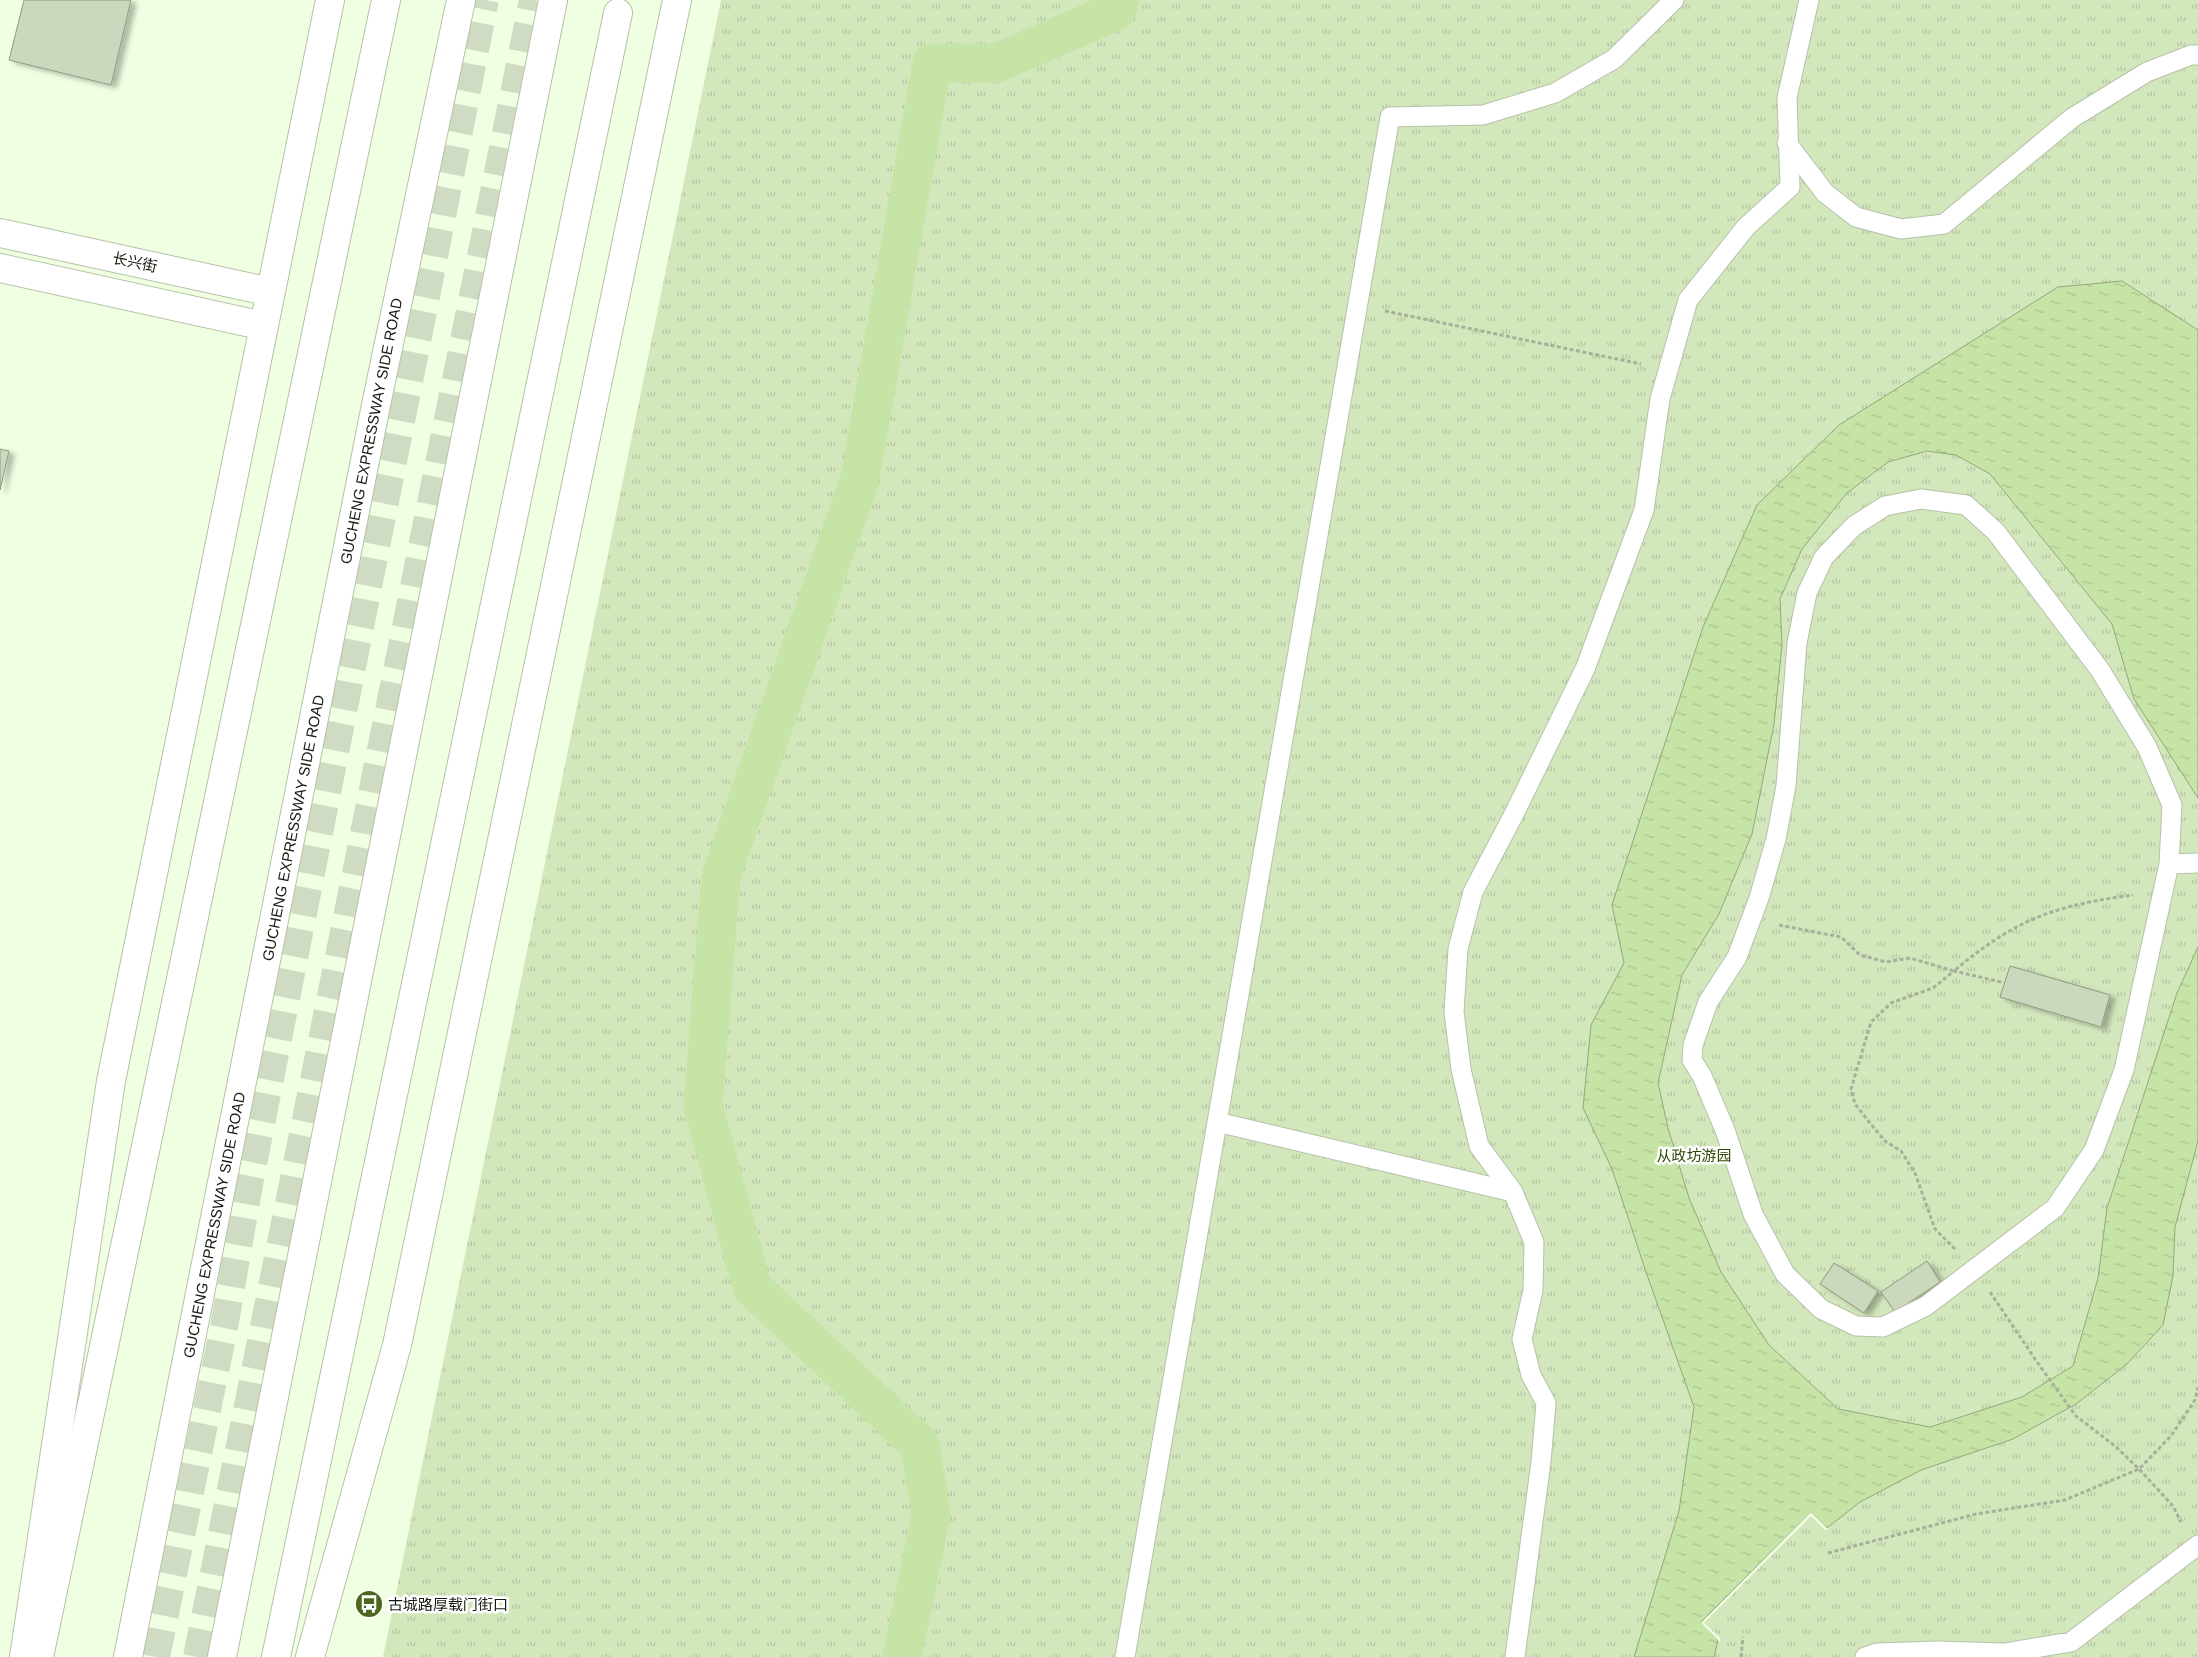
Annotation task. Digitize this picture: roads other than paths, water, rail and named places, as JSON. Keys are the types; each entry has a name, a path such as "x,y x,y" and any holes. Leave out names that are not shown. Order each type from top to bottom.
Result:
{"main road":[{"path":"24,1657 111,1081 330,0"},
{"path":"39,1657 386,0"},
{"name":"GUCHENG EXPRESSWAY SIDE ROAD","path":"128,1657 374,415 461,0"},
{"path":"222,1657 554,0"},
{"path":"310,1657 397,1345 677,0"},
{"path":"276,1657 618,13"},
{"name":"长兴街","path":"0,233 271,292"},
{"path":"0,268 264,326"}],"lane":[{"path":"1125,1657 1390,117 1483,115 1555,93 1614,59 1674,0"},
{"path":"1515,1657 1541,1462 1546,1403 1531,1375 1522,1339 1533,1290 1534,1242 1513,1192 1479,1146 1464,1079 1454,1012 1458,949 1473,892 1514,814 1585,669 1644,510 1660,399 1688,300 1746,227 1790,187 1786,98 1809,0"},
{"path":"1787,143 1825,193 1856,216 1901,230 1944,224 2072,118 2147,72 2191,55 2198,55"},
{"path":"1921,499 1966,505 1996,532 2100,670 2148,748 2172,805 2169,864 2124,1070 2094,1150 2055,1208 1926,1306 1883,1327 1856,1326 1821,1309 1785,1274 1753,1214 1725,1130 1702,1076 1692,1060 1693,1045 1708,1002 1737,957 1776,839 1786,786 1797,643 1807,593 1824,557 1854,526 1885,506 1921,499"},
{"path":"2169,864 2198,863"},
{"path":"1217,1122 1513,1192"},
{"path":"1865,1657 1877,1653 1938,1650 2004,1653 2071,1642 2196,1547"}],"water":[{"path":"2122,281 2198,330 2198,798 2134,699 2112,624 1990,474 1956,455 1927,451 1888,462 1847,493 1802,549 1780,599 1782,645 1774,724 1752,834 1719,914 1682,975 1658,1083 1668,1128 1689,1198 1721,1272 1769,1345 1838,1409 1930,1427 2022,1397 2073,1366 2098,1278 2107,1208 2177,993 2198,947 2198,1141 2175,1227 2173,1276 2163,1325 2127,1364 2076,1404 2013,1439 1921,1470 1860,1502 1827,1528 1811,1512 1701,1622 1718,1640 1714,1657 1634,1657 1679,1511 1694,1407 1612,1169 1583,1108 1591,1025 1624,963 1612,905 1703,627 1757,505 1839,425 2058,287"}],"waterway":[{"path":"902,1657 931,1515 920,1445 752,1287 703,1105 721,876 860,479 932,63 997,63 1116,11 1120,0"}],"tunnel":[{"path":"156,1657 224,1327 250,1179 485,0"},
{"path":"197,1657 533,0"}],"place":[{"name":"古城路厚载门街口","path":"369,1604"}],"park label":[{"name":"从政坊游园","path":"1694,1155"}]}
